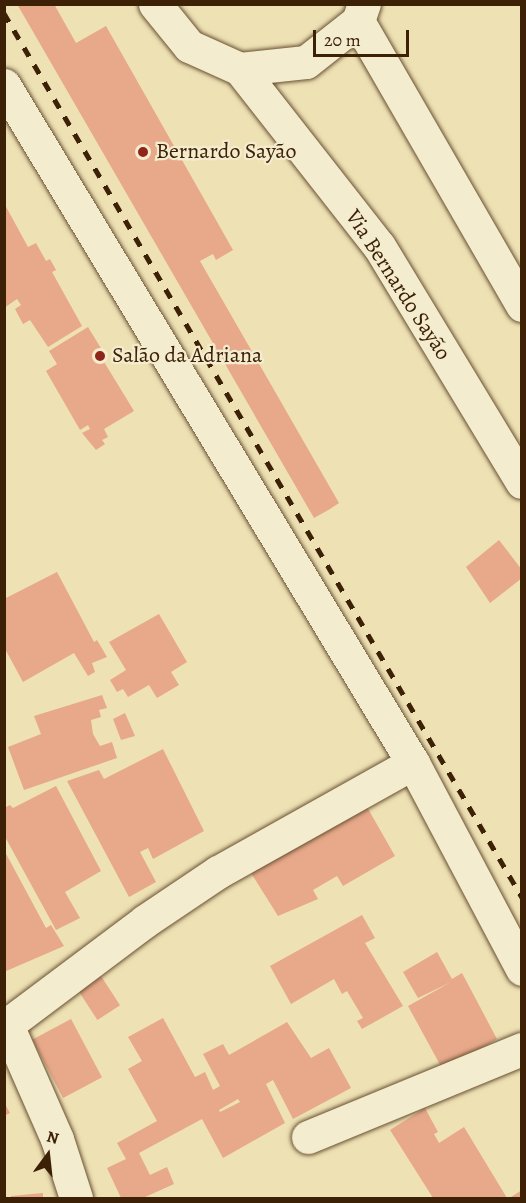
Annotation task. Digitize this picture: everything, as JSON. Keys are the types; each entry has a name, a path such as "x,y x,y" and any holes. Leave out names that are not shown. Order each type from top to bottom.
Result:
{"street":[{"path":"155,4 189,46 240,69 306,62 361,13 522,305"},
{"name":"Via Bernardo Sayão","path":"240,69 379,246 522,482"},
{"path":"4,85 413,763 522,969"},
{"path":"76,1198 57,1139 6,1026 145,921 218,872 413,763"},
{"path":"308,1137 522,1049"}],"building":[{"path":"17,4 54,4 76,43 106,26 233,250 216,260 213,254 200,261 339,503 330,509 314,518"},
{"path":"4,203 28,247 36,243 46,261 50,259 56,270 52,272 82,326 48,347 30,320 23,324 15,309 21,305 17,299 4,308"},
{"path":"88,327 102,350 98,352 134,411 104,429 108,437 102,440 105,444 96,450 82,433 90,429 88,425 80,430 46,371 57,364 49,351"},
{"path":"499,540 522,570 522,578 490,603 466,567"},
{"path":"57,572 94,642 97,640 107,657 92,663 95,672 88,676 74,653 23,682 4,647 4,599"},
{"path":"159,614 187,662 171,672 179,685 157,698 149,685 128,697 123,689 117,692 110,680 126,670 109,642"},
{"path":"102,695 107,708 99,710 101,717 91,720 93,734 100,746 112,742 117,758 24,790 8,747 41,734 34,716"},
{"path":"125,713 135,736 121,740 113,719"},
{"path":"163,749 204,831 153,859 148,848 140,852 156,882 129,897 67,781 99,770 104,779"},
{"path":"56,786 101,871 65,892 80,918 56,930 4,835 4,808 10,805 13,808"},
{"path":"367,807 395,856 343,886 337,876 313,890 318,899 278,916 246,865 339,813 344,821"},
{"path":"4,850 46,928 51,925 64,946 4,972"},
{"path":"362,915 375,938 365,943 403,1006 362,1029 357,1021 363,1018 347,991 342,994 334,979 291,1004 270,966"},
{"path":"437,952 452,979 462,973 497,1039 444,1072 408,1006 451,982 418,998 403,972"},
{"path":"101,976 120,1005 97,1020 78,991"},
{"path":"163,1018 195,1077 205,1072 213,1090 220,1086 203,1054 223,1044 229,1055 287,1022 311,1058 329,1048 351,1088 293,1119 273,1080 266,1084 285,1123 223,1158 202,1119 139,1153 150,1175 167,1167 174,1184 143,1198 121,1198 107,1168 126,1159 117,1143 157,1121 128,1069 142,1061 128,1037","holes":["238,1099 240,1102 220,1112 219,1110"]},
{"path":"71,1019 102,1077 63,1098 32,1040"},
{"path":"4,1102 10,1113 4,1116"},
{"path":"425,1108 438,1132 434,1134 439,1143 464,1127 507,1198 433,1198 390,1130"},
{"path":"522,1190 522,1198 511,1197"},
{"path":"43,1193 43,1198 11,1198 11,1196"}],"railway":[{"path":"4,13 522,897"}],"place":[{"name":"Bernardo Sayão","path":"143,152"},
{"name":"Salão da Adriana","path":"100,356"}]}
